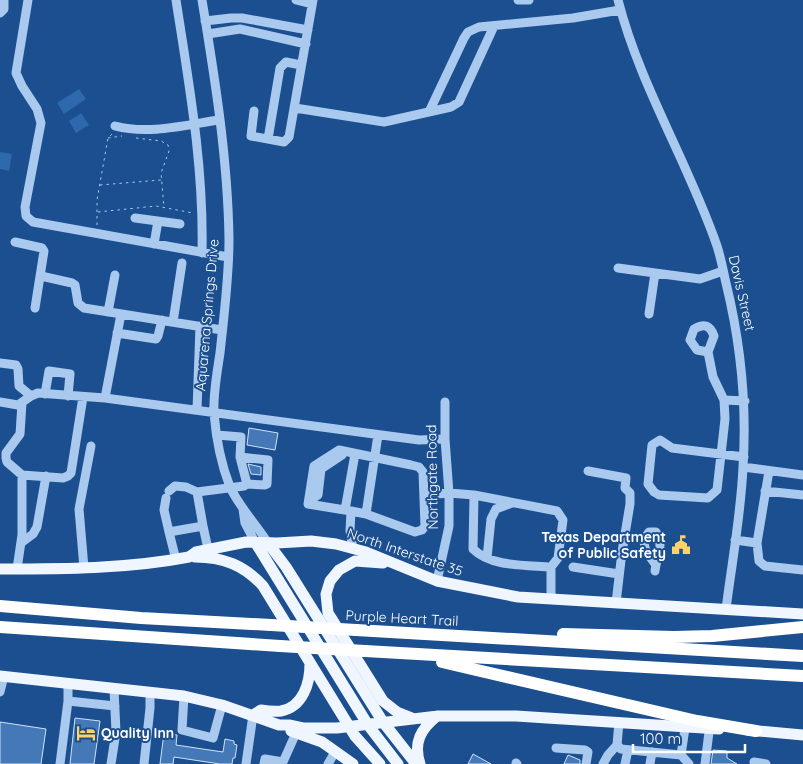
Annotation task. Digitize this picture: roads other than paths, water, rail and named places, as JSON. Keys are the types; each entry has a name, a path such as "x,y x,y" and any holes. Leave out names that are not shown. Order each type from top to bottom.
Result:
{"highway":[{"path":"0,599 61,607 86,613"},
{"name":"Purple Heart Trail","path":"0,606 383,632 803,656"},
{"path":"3,627 280,646 803,676"},
{"path":"383,632 674,637 742,634 803,628"},
{"path":"393,652 461,665 710,726 756,731"}],"main road":[{"name":"North Interstate 35","path":"0,569 84,568 128,565 176,560 208,549 255,542 311,541 366,552 437,581 510,596 803,614"},
{"name":"Aquarena Springs Drive","path":"255,542 368,725 398,764"},
{"name":"Aquarena Springs Drive","path":"268,543 286,567 382,722 416,764"},
{"path":"189,557 217,558 230,562 250,573 270,595 310,664 350,727 380,764"},
{"path":"392,564 355,562 339,570 330,581 326,594 328,613 383,701 397,712 413,718"},
{"path":"253,715 261,710 276,711 287,709 300,700 310,676 310,664"},
{"path":"2,676 184,696 222,705 279,725 303,728 350,727 438,716 516,716 685,728 710,726"},
{"path":"420,764 418,746 421,732 438,716"},
{"path":"279,725 283,729 322,742 353,764"},
{"path":"756,731 803,735"}],"street":[{"path":"0,13 4,9 4,0"},
{"path":"28,0 16,73 37,109 41,123 25,212 26,216 33,222 228,257"},
{"path":"176,0 199,154 203,214 202,253"},
{"name":"Aquarena Springs Drive","path":"202,0 208,34 228,198 228,257 214,412 225,471 255,542"},
{"path":"254,111 251,136 284,142 287,140 295,108 313,2 296,0"},
{"path":"518,0 529,0"},
{"name":"Davis Street","path":"618,0 635,56 684,165 717,246 740,349 745,401 744,467 726,610"},
{"path":"430,112 468,32 479,27 573,18 620,10"},
{"path":"205,21 242,18 308,30"},
{"path":"295,108 384,122 452,107 459,102 494,26"},
{"path":"208,34 240,29 306,44"},
{"path":"268,139 280,68 286,62 301,65"},
{"path":"116,126 137,130 171,128 219,120"},
{"path":"135,218 180,224"},
{"path":"154,244 158,221"},
{"path":"15,242 42,248 44,255 35,308"},
{"path":"173,322 182,263"},
{"path":"618,268 700,279 723,271"},
{"path":"649,314 655,273"},
{"path":"108,312 115,275"},
{"path":"41,276 72,282 75,285 80,306 222,330"},
{"path":"105,398 121,314"},
{"path":"117,334 156,339 162,320"},
{"path":"197,410 200,326"},
{"path":"708,352 713,378 724,400 725,419 721,454 717,490 708,498 659,495 648,484 652,445 660,440 672,448 721,454 744,457"},
{"path":"0,363 16,365 19,386 31,396"},
{"path":"45,394 49,371 70,374 68,396"},
{"path":"0,402 18,404 38,393 105,398 419,440 445,438"},
{"path":"22,403 20,434 6,453 7,462 22,475 63,478 68,476 70,472 84,397"},
{"path":"724,400 745,401"},
{"name":"Northgate Road","path":"437,581 449,526 445,402"},
{"path":"217,435 241,438 240,457 247,484"},
{"path":"366,514 378,435"},
{"path":"84,568 79,509 91,446"},
{"path":"339,450 351,453 374,456 419,467 423,472 425,495 425,526 422,530 415,532 366,514 308,504 314,466 339,450"},
{"path":"351,453 348,511 353,549"},
{"path":"176,560 164,510 167,494 175,486 186,487 197,492 247,484 267,484 268,460 240,457"},
{"path":"744,467 803,475"},
{"path":"588,471 626,478 625,488 630,493 616,603"},
{"path":"769,471 757,543 759,561 765,566 803,570"},
{"path":"17,569 21,543 22,475"},
{"path":"21,543 33,534 37,527 46,476"},
{"path":"766,491 803,495"},
{"path":"197,492 208,549"},
{"path":"425,495 449,493 474,495 557,511 563,520 558,558 551,568 552,599"},
{"path":"474,495 473,549 479,555 517,564 551,568"},
{"path":"487,558 491,519 496,509 513,503"},
{"name":"Aquarena Springs Drive","path":"242,509 256,524 268,543"},
{"path":"169,532 203,526"},
{"path":"735,540 757,543"},
{"path":"573,567 619,574"},
{"path":"0,692 2,676"},
{"path":"60,764 68,700 68,682"},
{"path":"112,764 116,732 114,689"},
{"path":"144,764 150,692"},
{"path":"184,696 182,730 213,738 222,705"},
{"path":"68,700 115,706"},
{"path":"246,764 253,715"},
{"path":"603,764 617,745 619,722"},
{"path":"705,764 710,726"},
{"path":"681,755 685,728"},
{"path":"264,764 265,759 282,762 296,733"},
{"path":"617,745 621,749 681,755 688,764"},
{"path":"556,748 585,750 588,752 587,763"},
{"path":"626,764 628,750"},
{"path":"328,764 335,752"},
{"path":"650,764 652,752"},
{"path":"754,762 766,764"}],"place":[{"name":"Texas Department of Public Safety","path":"681,545"},
{"name":"Quality Inn","path":"86,733"}]}
